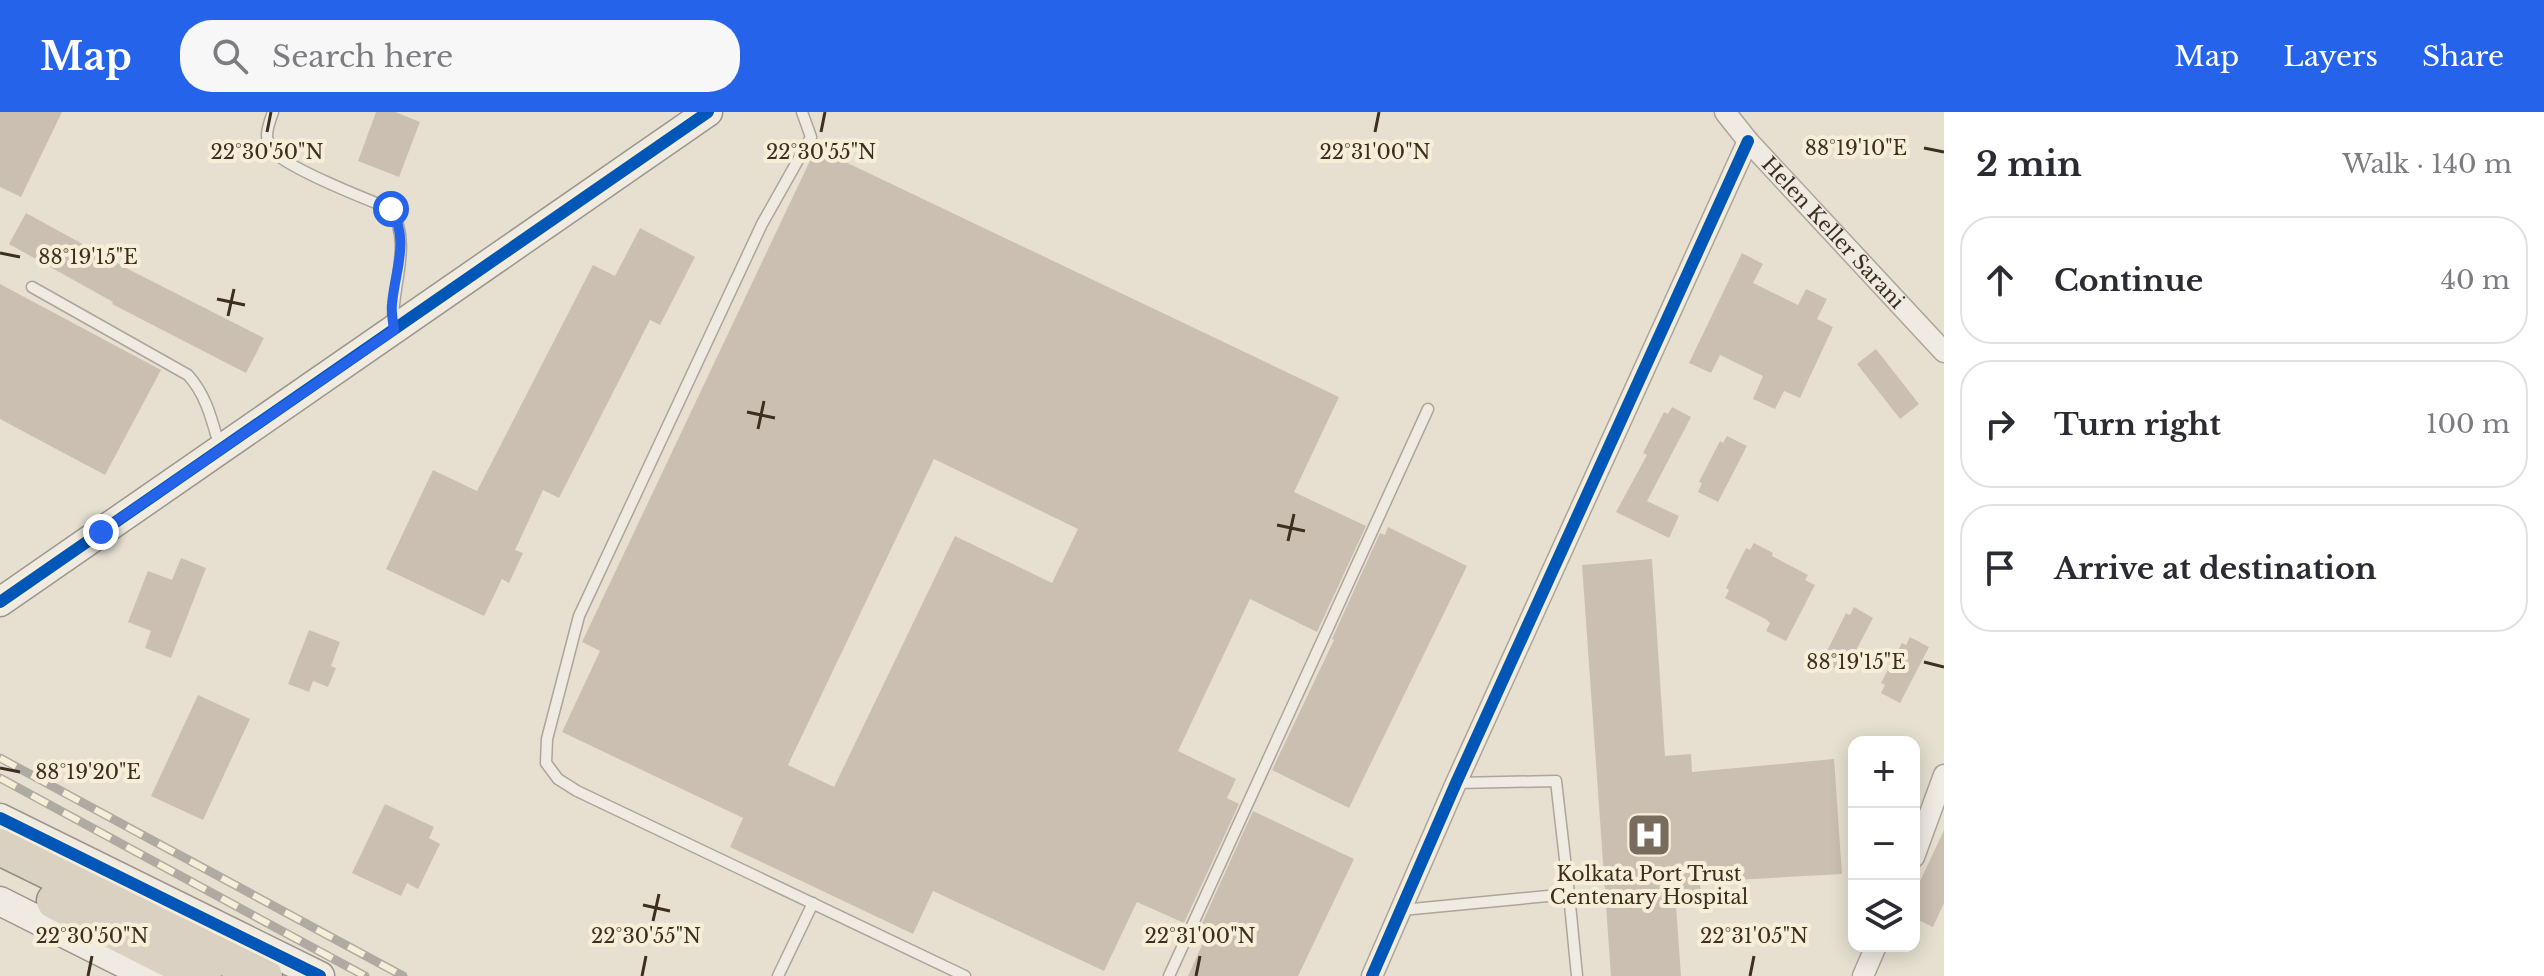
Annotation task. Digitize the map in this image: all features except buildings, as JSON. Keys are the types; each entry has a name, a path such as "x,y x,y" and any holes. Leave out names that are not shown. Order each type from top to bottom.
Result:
{"highway":[{"path":"0,847 264,976"},
{"path":"0,874 203,976"}],"street":[{"path":"0,602 708,112"},
{"name":"Helen Keller Sarani","path":"1725,112 1748,141 1944,352"},
{"path":"1372,976 1456,783 1748,141"},
{"path":"1920,847 1938,816 1944,775"},
{"path":"0,818 320,976"},
{"path":"0,901 149,976"},
{"path":"1863,976 1873,952"}],"lane":[{"path":"273,112 266,134 271,150 290,163 391,209 400,223 402,240 392,305 394,330"},
{"path":"802,112 811,137 762,224 579,616 547,739 546,763 558,779 577,791 965,976"},
{"path":"32,287 188,375 199,387 206,402 221,450"},
{"path":"1169,976 1428,409"},
{"path":"1456,783 1556,781 1577,976"},
{"path":"1402,910 1569,894"},
{"path":"778,976 813,903"}],"railway":[{"path":"0,758 403,976"},
{"path":"0,778 365,976"}],"cycle path":[{"path":"0,602 708,112"},
{"path":"1372,976 1456,783 1748,141"},
{"path":"0,818 320,976"}],"place":[{"name":"Kolkata Port Trust Centenary Hospital","path":"1649,835"}],"route":[{"path":"101,532 394,330 392,305 402,240 400,223 391,209"}]}
